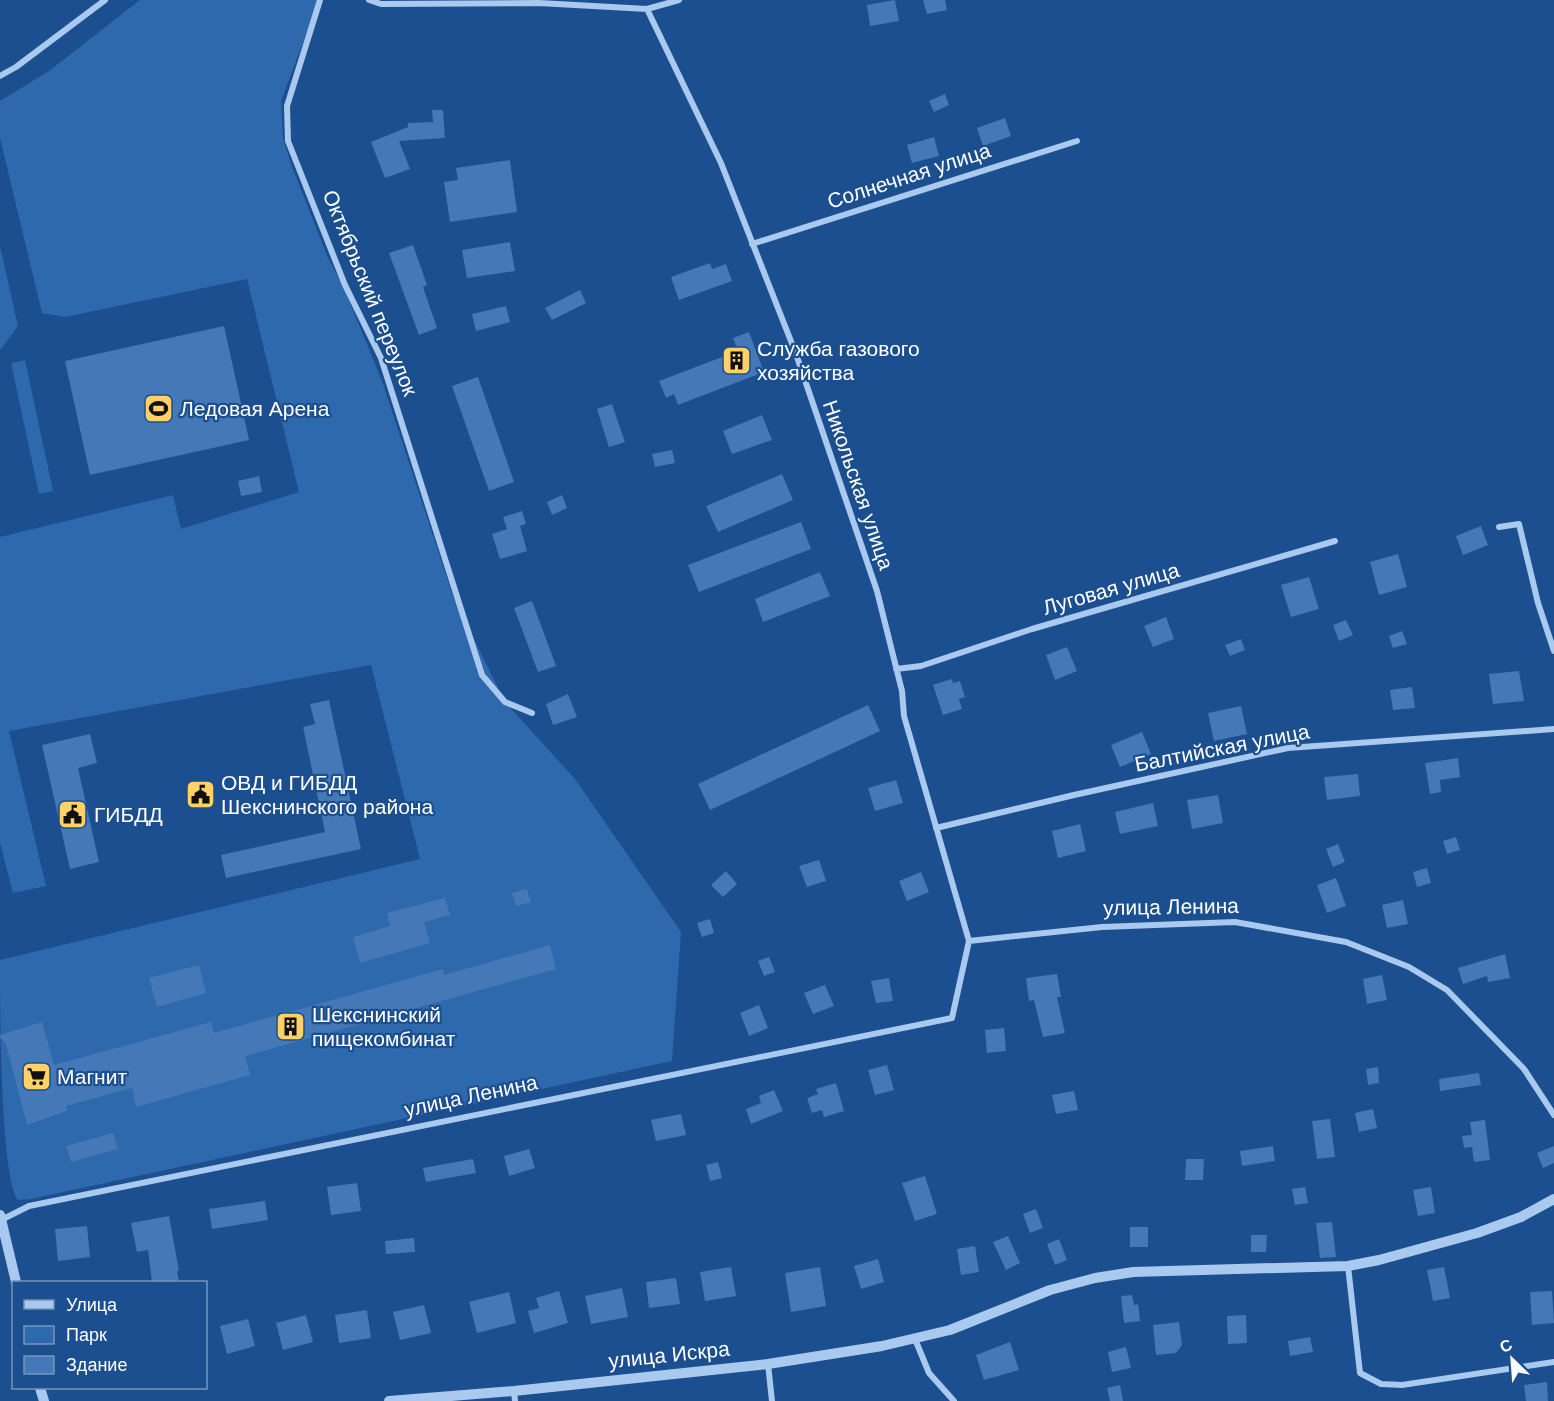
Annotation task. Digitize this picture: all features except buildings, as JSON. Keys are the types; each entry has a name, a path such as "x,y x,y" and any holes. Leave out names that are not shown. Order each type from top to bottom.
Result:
{"street":[{"path":"0,76 16,67 105,0"},
{"name":"Октябрьский переулок","path":"320,0 287,106 288,141 345,285 381,358 482,675 505,702 532,713"},
{"path":"369,0 381,4 539,3 646,9 680,0"},
{"name":"Никольская улица","path":"646,9 721,163 796,354 877,591 902,691 904,716 969,940 952,1018"},
{"name":"Солнечная улица","path":"752,244 1077,141"},
{"path":"1499,527 1519,524 1538,603 1554,651"},
{"name":"Луговая улица","path":"896,669 921,666 1032,629 1335,541"},
{"name":"Балтийская улица","path":"936,828 1288,748 1554,729"},
{"name":"улица Ленина","path":"969,940 1102,927 1235,922 1346,942 1409,967 1447,990 1524,1069 1554,1115"},
{"name":"улица Ленина","path":"0,1218 29,1206 952,1018"},
{"name":"улица Искра","path":"388,1401 514,1396 768,1364 915,1339 950,1330 1050,1290 1095,1278 1133,1272 1348,1266 1477,1233 1521,1217 1554,1199"},
{"path":"0,1218 16,1281"},
{"path":"1348,1266 1360,1373 1381,1384 1402,1385 1554,1362"},
{"path":"915,1339 928,1373 954,1401"},
{"path":"768,1364 772,1401"}],"green space":[{"path":"140,0 319,0 281,101 283,138 291,164 328,258 343,286 382,381 454,599 505,702 575,779 681,932 672,1061 18,1200 12,1185 4,1125 0,960 420,859 371,665 9,731 46,886 13,893 0,843 0,537 173,495 181,529 299,492 247,279 65,317 42,313 0,138 0,101 49,71"},
{"path":"0,246 18,326 0,350"},
{"path":"25,360 53,491 39,494 11,363"}],"place":[{"name":"Служба газового хозяйства","path":"736,361"},
{"name":"Ледовая Арена","path":"159,409"},
{"name":"ОВД и ГИБДД Шекснинского района","path":"200,795"},
{"name":"ГИБДД","path":"73,815"},
{"name":"Шекснинский пищекомбинат","path":"291,1027"},
{"name":"Магнит","path":"36,1077"}]}
